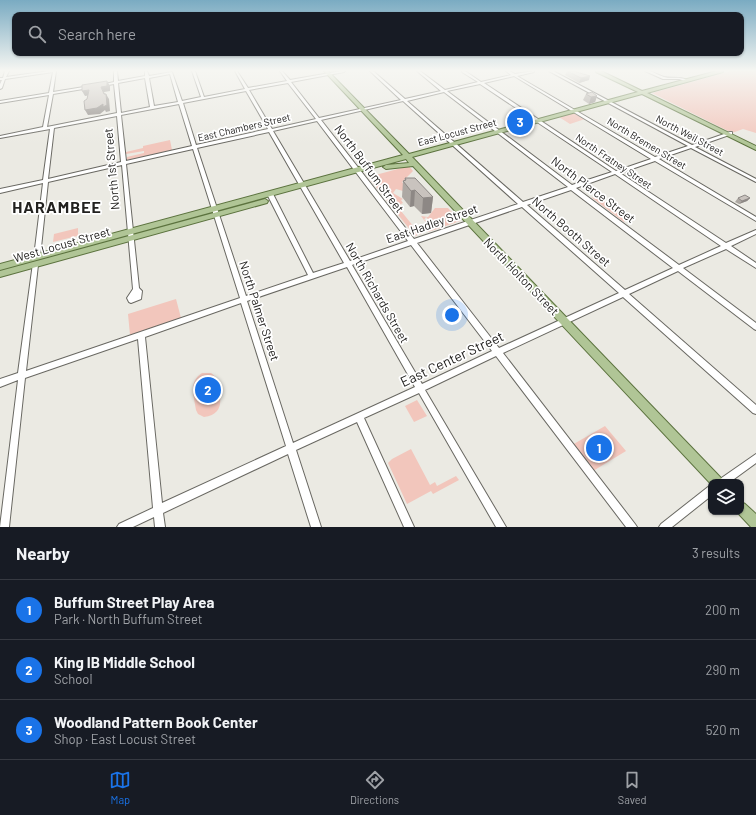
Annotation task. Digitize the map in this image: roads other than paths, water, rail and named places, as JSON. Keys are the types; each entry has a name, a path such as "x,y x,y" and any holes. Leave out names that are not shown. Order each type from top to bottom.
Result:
{"main road":[{"name":"North Holton Street","path":"349,96 714,479"},
{"name":"East Locust Street","path":"359,173 407,157 631,96"},
{"path":"651,96 756,146"},
{"name":"East Locust Street","path":"130,235 383,167 407,157"},
{"path":"383,167 414,164"},
{"name":"West Locust Street","path":"0,267 36,261 83,248 97,241 130,235"},
{"name":"West Locust Street","path":"0,273 36,261 130,235"},
{"path":"744,511 756,524"}],"street":[{"path":"0,102 41,96"},
{"path":"45,128 51,96"},
{"name":"North 1st Street","path":"117,96 136,289"},
{"path":"150,96 152,108"},
{"name":"North Palmer Street","path":"178,96 316,527"},
{"path":"0,137 216,96"},
{"name":"North Richards Street","path":"249,96 500,527"},
{"name":"North Buffum Street","path":"299,96 496,353 632,527"},
{"name":"North Booth Street","path":"399,96 756,410"},
{"name":"East Chambers Street","path":"0,191 424,96"},
{"name":"North Pierce Street","path":"450,96 756,327"},
{"name":"North Fratney Street","path":"499,96 756,266"},
{"name":"North Bremen Street","path":"549,96 756,219"},
{"name":"North Weil Street","path":"597,96 756,181"},
{"path":"4,527 47,180 52,127"},
{"name":"East Hadley Street","path":"0,383 730,134"},
{"path":"271,197 312,277"},
{"name":"East Center Street","path":"122,527 756,232"},
{"path":"141,335 160,527"},
{"path":"359,416 409,527"},
{"path":"727,479 756,458"},
{"path":"664,527 708,492"}],"place":[{"name":"Woodland Pattern Book Center","path":"520,122"},
{"name":"King IB Middle School","path":"208,390"},
{"name":"Buffum Street Play Area","path":"599,448"}],"district":[{"name":"HARAMBEE","path":"57,207"}]}
